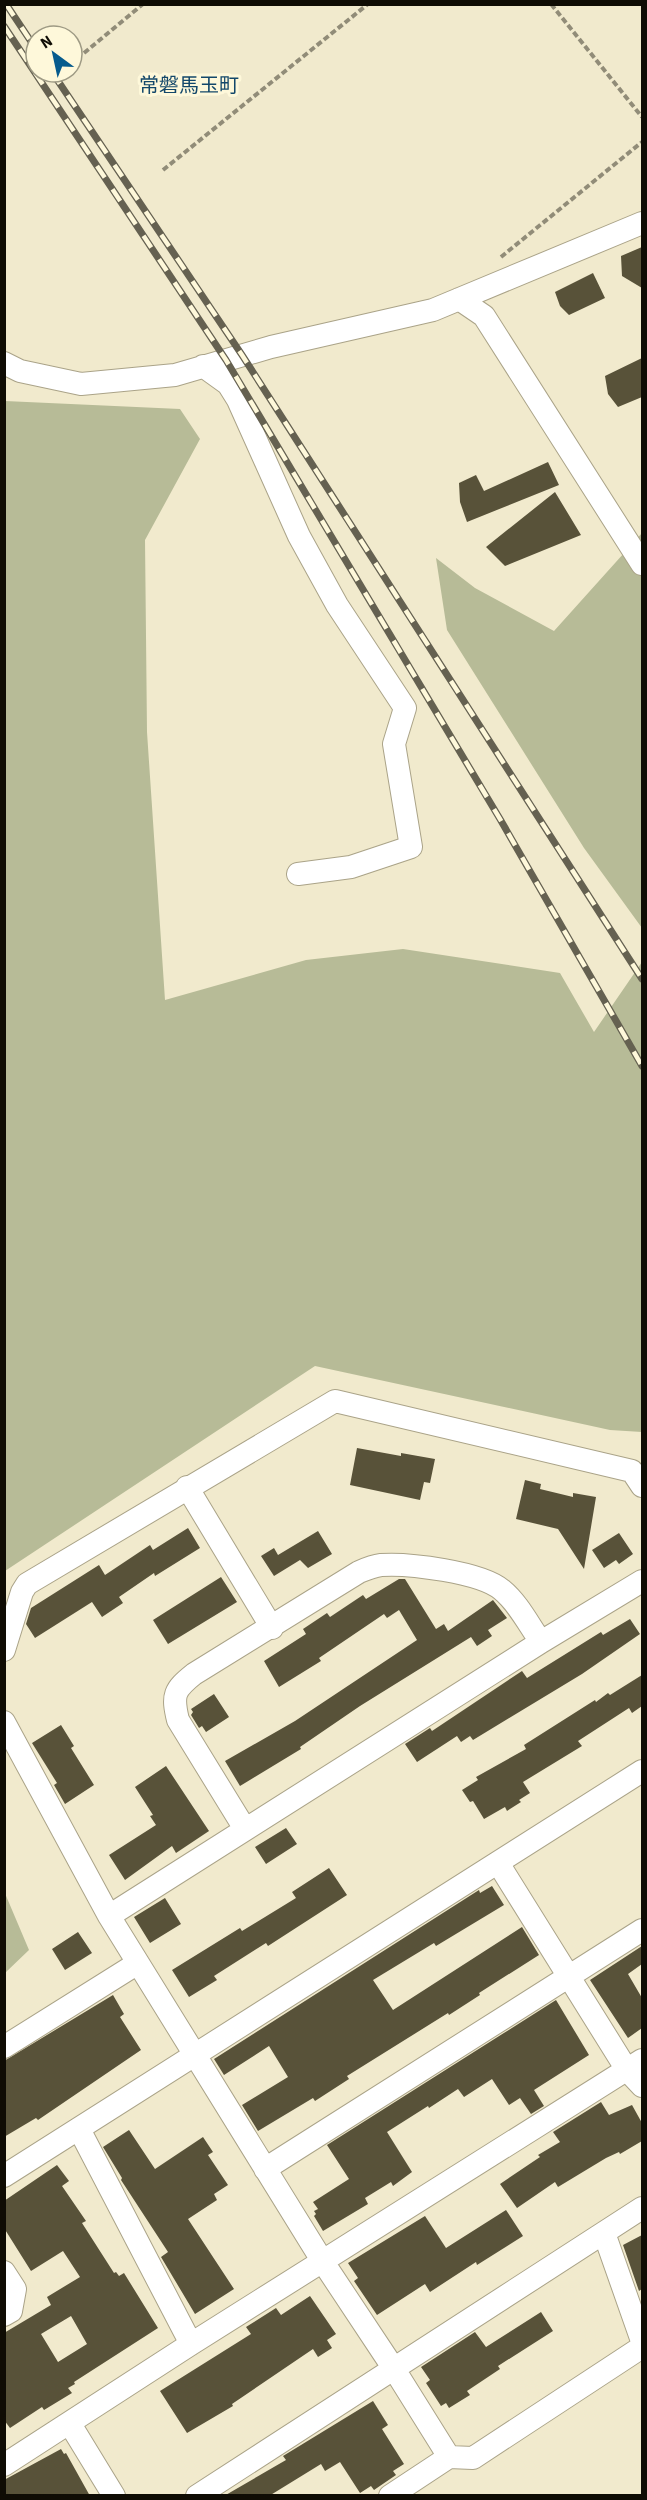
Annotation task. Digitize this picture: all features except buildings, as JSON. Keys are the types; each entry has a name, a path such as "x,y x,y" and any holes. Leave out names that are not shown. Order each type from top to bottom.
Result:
{"street":[{"path":"4,363 20,371 81,384 176,375 271,347 433,310 642,223"},
{"path":"459,299 484,316 642,564"},
{"path":"203,366 228,384 238,399 299,536 337,604 405,708 394,744 411,847 351,867 298,874"},
{"path":"4,1650 22,1592 27,1584 335,1401 632,1471 642,1486"},
{"path":"187,1487 272,1628"},
{"path":"245,1829 178,1720 173,1701 179,1686 358,1572 378,1565 400,1565 445,1570 495,1584 511,1598 541,1642"},
{"path":"109,1916 541,1642 642,1581"},
{"path":"4,1722 109,1916 323,2262 449,2457"},
{"path":"4,2176 642,1772"},
{"path":"498,1863 569,1978 635,2065 642,2086"},
{"path":"265,2169 642,1930"},
{"path":"4,2047 138,1963"},
{"path":"4,2465 191,2344 635,2065"},
{"path":"79,2129 191,2344"},
{"path":"197,2496 642,2208"},
{"path":"604,2233 642,2341"},
{"path":"4,2272 15,2289 11,2311 4,2315"},
{"path":"390,2496 449,2457 473,2458 642,2347"},
{"path":"70,2424 114,2496"}],"path":[{"path":"84,53 143,4"},
{"path":"163,170 368,4"},
{"path":"551,4 642,117"},
{"path":"522,274 502,262 501,258 642,142"}],"green space":[{"path":"5,401 180,409 200,439 145,540 147,732 165,1000 306,960 403,949 560,973 594,1032 642,962 642,1432 610,1430 315,1366 5,1571"},
{"path":"642,533 642,928 584,848 447,630 436,558 475,588 554,631"},
{"path":"4,1891 29,1950 5,1973 4,1973"}],"railway":[{"path":"6,4 24,31"},
{"path":"4,26 226,360 500,819 642,1066"},
{"path":"60,84 242,355 642,979"}],"district":[{"name":"常磐馬玉町","path":"189,86"}]}
